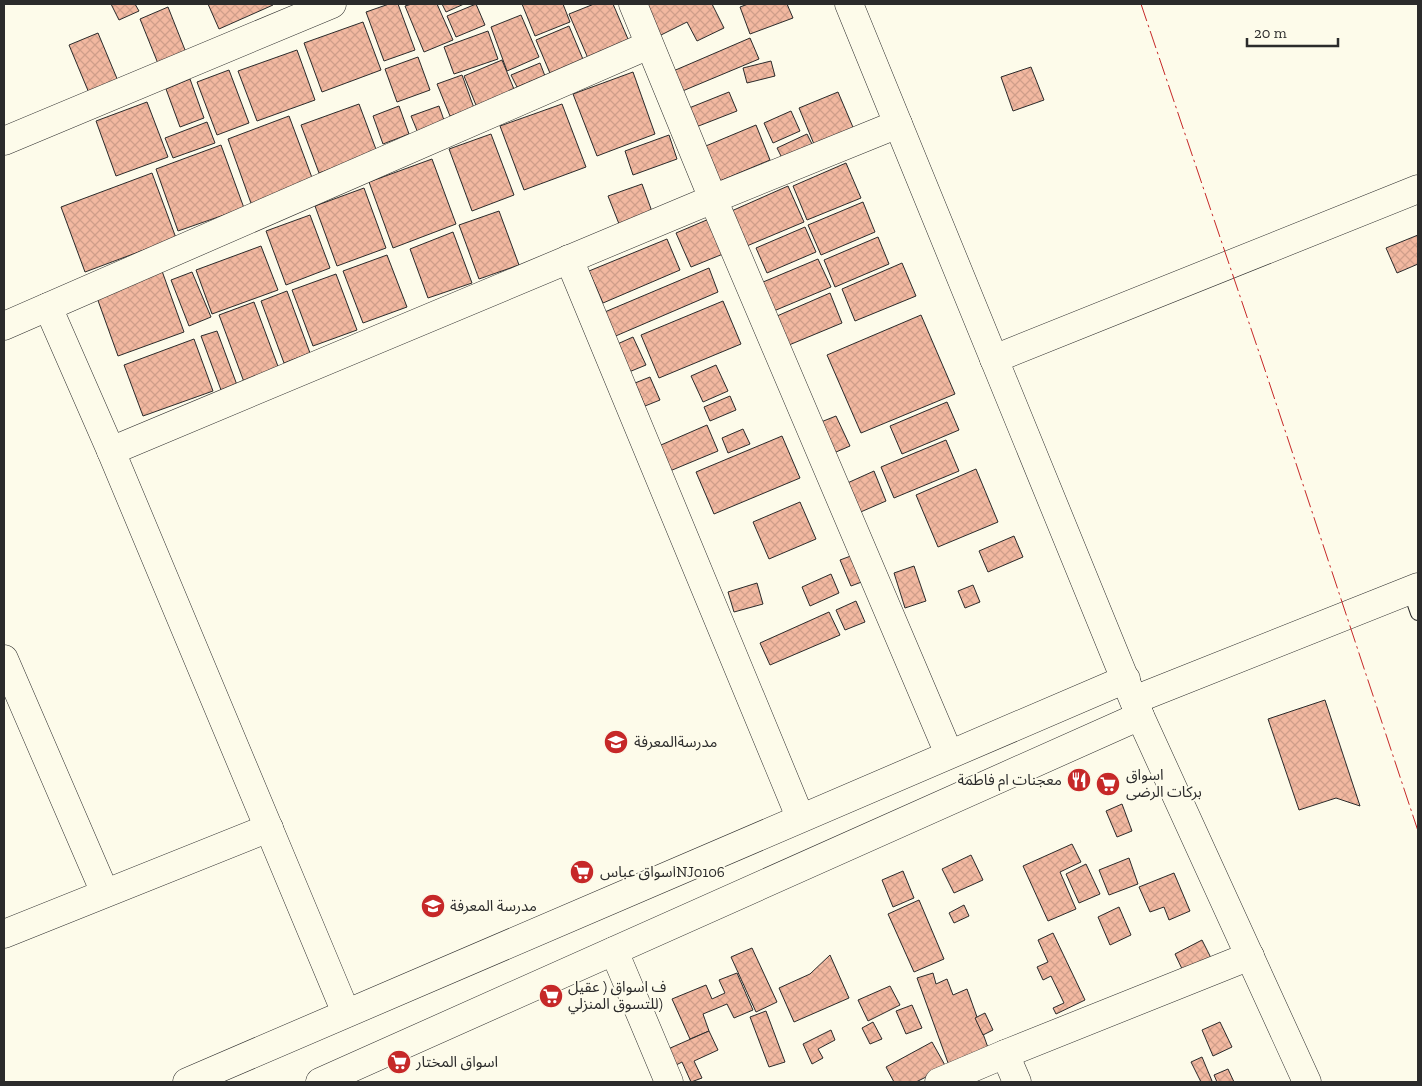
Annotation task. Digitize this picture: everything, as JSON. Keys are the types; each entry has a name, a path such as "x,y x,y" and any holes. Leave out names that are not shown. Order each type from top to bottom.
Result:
{"street":[{"path":"4,141 332,4"},
{"path":"632,4 949,754"},
{"path":"849,4 1133,698 1307,1082"},
{"path":"4,326 649,45"},
{"path":"111,451 713,199 898,124"},
{"path":"994,359 1418,189"},
{"path":"569,259 800,817"},
{"path":"48,307 111,451 346,1013"},
{"path":"187,1082 227,1074 346,1013 949,754 1133,698 1415,597"},
{"path":"4,659 105,893"},
{"path":"320,1082 614,951 1133,698"},
{"path":"4,934 269,828"},
{"path":"614,951 669,1082"},
{"path":"939,1082 1250,956"},
{"path":"1005,1054 1017,1082"}],"building":[{"path":"111,4 135,4 139,11 119,20"},
{"path":"208,4 272,4 273,5 219,29"},
{"path":"389,4 398,4 415,50 384,61 366,12"},
{"path":"412,4 437,4 453,40 424,52 405,6"},
{"path":"442,4 464,4 446,12"},
{"path":"476,4 485,25 456,37 447,16"},
{"path":"522,4 563,4 570,22 535,36"},
{"path":"594,4 613,4 631,46 590,63 569,14"},
{"path":"646,4 712,4 724,28 697,41 687,22 659,36"},
{"path":"748,4 787,4 793,18 750,34 740,7"},
{"path":"168,7 187,55 159,66 140,19"},
{"path":"521,15 539,57 507,71 491,27"},
{"path":"363,22 381,70 322,92 304,43"},
{"path":"569,26 585,64 552,78 536,40"},
{"path":"488,31 498,59 454,74 444,47"},
{"path":"98,33 118,81 89,93 69,45"},
{"path":"750,38 759,59 673,95 664,75"},
{"path":"297,50 315,100 257,121 238,71"},
{"path":"418,57 430,90 397,102 385,69"},
{"path":"502,60 516,94 478,110 464,76"},
{"path":"771,61 775,76 747,83 743,68"},
{"path":"540,63 545,76 517,87 511,75"},
{"path":"1031,67 1044,100 1013,111 1001,77"},
{"path":"229,70 249,123 217,135 197,82"},
{"path":"633,72 655,134 597,156 573,94"},
{"path":"462,75 474,108 450,116 437,84"},
{"path":"190,79 204,118 180,127 166,89"},
{"path":"729,92 737,111 696,127 689,108"},
{"path":"838,92 855,132 816,149 799,108"},
{"path":"147,102 168,157 116,176 96,121"},
{"path":"359,104 377,152 319,173 301,125"},
{"path":"562,104 586,167 524,190 500,126"},
{"path":"399,106 409,134 383,144 373,116"},
{"path":"439,106 445,123 418,133 411,116"},
{"path":"791,111 800,131 773,143 764,123"},
{"path":"289,116 314,183 252,206 228,139"},
{"path":"207,122 215,143 173,158 165,138"},
{"path":"756,125 770,160 715,183 701,148"},
{"path":"491,134 514,195 472,211 449,149"},
{"path":"807,134 813,146 783,160 777,148"},
{"path":"669,135 677,159 633,175 625,151"},
{"path":"221,145 244,208 178,231 156,169"},
{"path":"432,159 456,224 393,248 369,182"},
{"path":"846,163 861,198 807,220 793,186"},
{"path":"152,173 176,238 85,272 61,207"},
{"path":"642,184 654,217 621,229 608,196"},
{"path":"788,186 804,222 742,248 727,213"},
{"path":"364,188 386,248 337,266 315,206"},
{"path":"863,202 875,232 821,255 808,225"},
{"path":"499,211 519,265 479,279 459,225"},
{"path":"310,215 330,268 286,285 266,231"},
{"path":"709,219 723,254 691,267 676,233"},
{"path":"805,227 816,252 767,273 756,248"},
{"path":"453,232 472,283 428,298 410,249"},
{"path":"1418,235 1418,264 1397,273 1386,248"},
{"path":"878,237 889,264 835,287 824,260"},
{"path":"667,239 680,270 603,303 589,271"},
{"path":"261,246 278,290 212,314 196,270"},
{"path":"387,255 407,307 363,323 343,271"},
{"path":"818,259 831,287 769,313 756,285"},
{"path":"902,263 916,296 855,321 842,289"},
{"path":"709,268 718,292 611,338 600,314"},
{"path":"162,271 184,332 118,356 96,295"},
{"path":"192,272 211,317 189,326 171,280"},
{"path":"336,274 357,330 313,346 292,290"},
{"path":"287,291 310,353 284,363 261,301"},
{"path":"830,293 842,323 789,345 777,316"},
{"path":"723,301 741,344 659,378 641,335"},
{"path":"254,302 279,369 244,382 219,315"},
{"path":"921,315 955,394 861,433 827,355"},
{"path":"217,331 237,385 221,390 201,336"},
{"path":"633,337 646,365 624,374 613,346"},
{"path":"194,339 213,391 143,416 124,365"},
{"path":"716,365 728,391 703,402 691,376"},
{"path":"650,377 660,400 645,406 635,383"},
{"path":"730,396 736,410 710,421 704,407"},
{"path":"947,402 959,430 902,454 890,426"},
{"path":"836,416 850,446 829,455 816,424"},
{"path":"707,425 718,451 665,473 654,448"},
{"path":"743,429 750,444 728,453 722,438"},
{"path":"782,436 800,478 714,514 696,472"},
{"path":"946,440 959,471 894,498 881,467"},
{"path":"976,469 998,522 938,547 916,495"},
{"path":"874,471 886,501 856,514 843,485"},
{"path":"800,502 816,539 769,559 753,522"},
{"path":"1014,536 1023,557 988,572 979,551"},
{"path":"856,554 867,580 851,586 840,560"},
{"path":"914,566 926,601 905,608 894,573"},
{"path":"831,574 839,593 810,606 802,587"},
{"path":"757,583 763,604 734,612 728,592"},
{"path":"973,585 980,602 965,608 958,591"},
{"path":"856,601 865,622 845,630 836,610"},
{"path":"829,612 840,635 770,665 760,643"},
{"path":"1325,700 1360,806 1336,798 1299,810 1268,719"},
{"path":"1122,804 1132,831 1117,837 1106,811"},
{"path":"1072,844 1081,862 1060,872 1076,909 1048,921 1023,866"},
{"path":"971,855 983,880 954,893 942,869"},
{"path":"1129,858 1138,884 1109,895 1099,870"},
{"path":"1086,864 1100,894 1079,903 1066,874"},
{"path":"903,871 914,898 893,907 882,880"},
{"path":"1174,873 1190,911 1169,920 1164,907 1150,912 1139,887"},
{"path":"919,900 944,959 914,972 888,914"},
{"path":"964,905 969,916 954,923 949,913"},
{"path":"1119,907 1131,935 1110,945 1098,917"},
{"path":"1053,933 1085,1000 1056,1014 1053,1008 1064,1003 1051,976 1043,980 1037,967 1048,962 1038,940"},
{"path":"1202,940 1211,958 1183,971 1175,954"},
{"path":"752,948 777,1002 756,1012 731,957"},
{"path":"830,955 849,998 794,1022 779,988 810,974"},
{"path":"737,973 753,1010 734,1018 727,1004 703,1014 709,1031 690,1039 672,999 706,985 712,999 725,993 719,980"},
{"path":"933,973 936,984 947,979 953,995 967,989 991,1056 951,1071 917,978"},
{"path":"890,986 900,1005 868,1021 858,1000"},
{"path":"912,1005 922,1028 906,1034 896,1011"},
{"path":"766,1011 785,1062 769,1067 750,1017"},
{"path":"985,1013 993,1030 983,1035 975,1018"},
{"path":"873,1022 882,1039 870,1044 862,1028"},
{"path":"1220,1022 1232,1047 1213,1056 1202,1030"},
{"path":"831,1030 835,1040 818,1049 823,1058 812,1064 803,1044"},
{"path":"709,1031 718,1050 694,1061 702,1078 691,1082 682,1062 676,1065 668,1049"},
{"path":"932,1042 946,1067 916,1082 894,1082 886,1067"},
{"path":"1202,1057 1212,1081 1201,1082 1191,1062"},
{"path":"1228,1069 1234,1082 1217,1082 1214,1075"}],"power":[{"path":"1141,4 1418,831"}],"place":[{"name":"مدرسةالمعرفة","path":"616,742"},
{"name":"معجنات ام فاطمة","path":"1079,780"},
{"name":"اسواق بركات الرضى","path":"1108,784"},
{"name":"اسواق عباسNJ0106","path":"582,872"},
{"name":"مدرسة المعرفة","path":"433,906"},
{"name":"ف اسواق ( عقيل للتسوق المنزلي)","path":"551,996"},
{"name":"اسواق المختار","path":"399,1062"}]}
